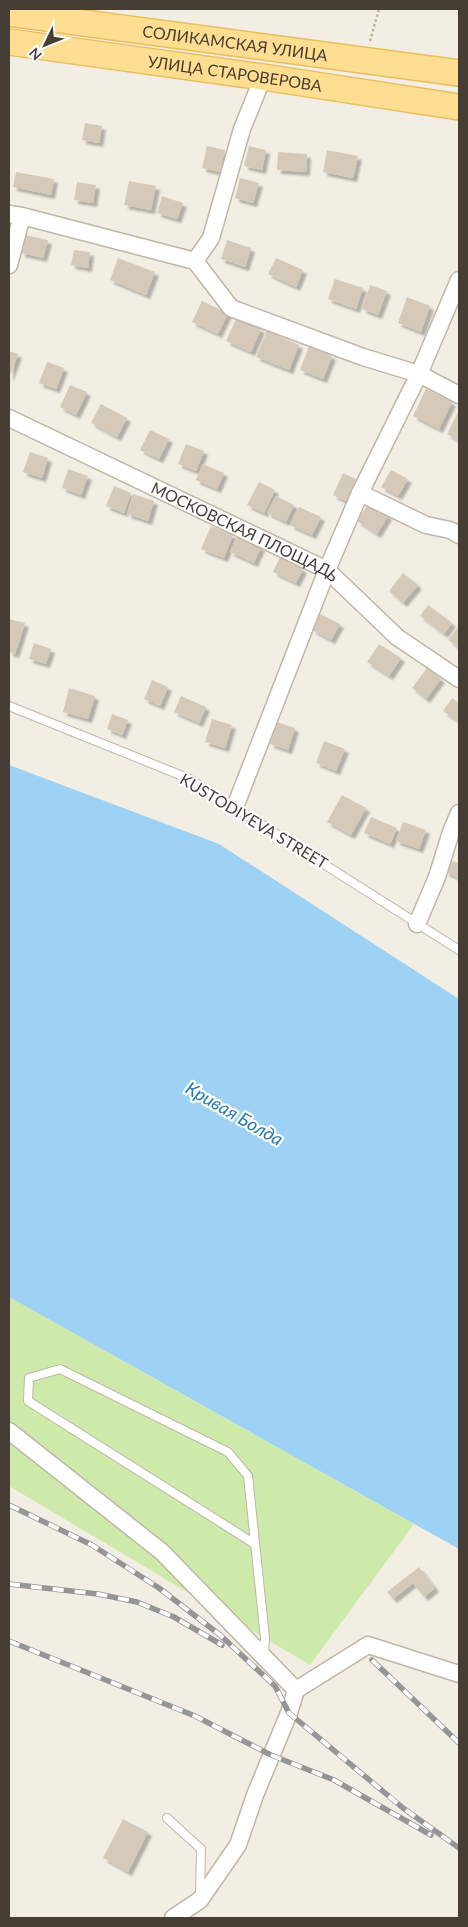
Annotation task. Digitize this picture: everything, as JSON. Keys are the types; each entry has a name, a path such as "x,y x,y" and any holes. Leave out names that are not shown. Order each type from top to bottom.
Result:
{"main road":[{"name":"СОЛИКАМСКАЯ УЛИЦА","path":"9,13 459,74"},
{"name":"УЛИЦА СТАРОВЕРОВА","path":"9,42 263,77 459,107"}],"street":[{"path":"195,261 211,238 242,129 263,77"},
{"path":"9,265 15,215 195,261 232,308 363,357 418,374 459,395"},
{"path":"235,807 327,570 360,493 418,374 459,280"},
{"name":"МОСКОВСКАЯ ПЛОЩАДЬ","path":"9,418 327,570 397,637 459,679"},
{"path":"360,493 426,525 450,530 459,535"},
{"path":"417,924 437,877 459,813"},
{"path":"9,1431 162,1552 296,1690"},
{"path":"173,1918 200,1900 238,1845 255,1795 289,1714 296,1690 368,1644 459,1674"}],"lane":[{"name":"KUSTODIYEVA STREET","path":"9,706 190,779 459,950"},
{"path":"255,1544 28,1401 29,1378 60,1369 228,1452 248,1476 265,1638 264,1657"},
{"path":"167,1818 201,1849 200,1900"}],"path":[{"path":"365,61 379,9"}],"green space":[{"path":"9,1297 414,1524 310,1665 9,1486"}],"water":[{"name":"Кривая Болда","path":"9,765 219,844 459,999 459,1549 9,1297"}],"building":[{"path":"85,123 102,126 99,143 82,140"},
{"path":"207,146 225,150 220,172 202,168"},
{"path":"249,146 266,150 262,170 244,166"},
{"path":"327,150 358,156 353,178 323,172"},
{"path":"278,152 307,154 306,172 277,170"},
{"path":"16,172 54,179 51,195 13,187"},
{"path":"240,178 259,183 253,203 235,198"},
{"path":"129,181 156,186 151,210 124,205"},
{"path":"77,182 96,185 93,203 74,200"},
{"path":"162,196 183,203 177,219 157,213"},
{"path":"26,235 48,240 43,258 21,253"},
{"path":"227,240 251,248 245,267 221,259"},
{"path":"74,250 90,252 88,268 71,265"},
{"path":"118,258 155,272 146,295 110,280"},
{"path":"276,258 303,270 296,287 268,274"},
{"path":"335,279 363,288 356,309 328,299"},
{"path":"370,285 387,291 378,315 362,309"},
{"path":"407,297 430,306 421,332 398,323"},
{"path":"202,301 228,313 218,334 192,322"},
{"path":"236,319 261,329 251,352 226,341"},
{"path":"267,331 299,345 289,370 256,357"},
{"path":"309,346 332,356 323,379 300,370"},
{"path":"9,351 18,354 9,378"},
{"path":"47,362 64,368 56,389 39,383"},
{"path":"70,385 87,392 76,415 60,407"},
{"path":"426,389 452,402 439,429 413,416"},
{"path":"101,404 127,418 117,437 91,423"},
{"path":"459,410 459,441 447,434"},
{"path":"150,430 169,439 159,459 140,450"},
{"path":"186,444 204,451 196,471 178,464"},
{"path":"30,452 48,458 42,478 23,472"},
{"path":"203,464 224,473 217,489 196,480"},
{"path":"68,469 88,476 81,495 62,488"},
{"path":"391,470 408,479 398,496 381,487"},
{"path":"343,473 356,479 346,501 333,495"},
{"path":"259,482 275,490 264,513 247,505"},
{"path":"114,486 131,493 124,513 106,506"},
{"path":"133,494 154,501 148,521 127,514"},
{"path":"276,496 294,505 286,522 267,513"},
{"path":"369,503 388,516 377,534 357,521"},
{"path":"299,507 321,517 312,535 290,525"},
{"path":"211,526 233,535 224,558 201,549"},
{"path":"237,537 261,547 254,563 230,552"},
{"path":"280,557 303,569 296,583 273,572"},
{"path":"403,573 418,585 403,603 389,591"},
{"path":"428,605 452,623 444,634 420,616"},
{"path":"320,614 340,624 331,640 312,630"},
{"path":"9,619 25,623 15,654 9,652"},
{"path":"459,626 459,648 448,640"},
{"path":"34,643 51,649 46,664 29,659"},
{"path":"379,644 401,658 389,676 367,662"},
{"path":"427,668 441,679 426,699 412,688"},
{"path":"152,680 168,687 160,706 144,699"},
{"path":"69,688 95,696 88,719 63,712"},
{"path":"181,696 206,707 199,723 174,712"},
{"path":"452,698 459,703 459,722 443,711"},
{"path":"112,714 128,720 122,735 107,729"},
{"path":"212,719 232,725 225,748 205,742"},
{"path":"277,722 295,728 288,750 270,744"},
{"path":"324,741 345,749 336,771 316,763"},
{"path":"342,795 366,808 351,835 327,822"},
{"path":"371,817 397,828 390,844 364,833"},
{"path":"403,822 426,830 419,849 396,841"},
{"path":"449,860 459,863 459,878 445,872"},
{"path":"419,1567 435,1588 424,1597 413,1583 393,1599 387,1592"},
{"path":"123,1819 148,1832 128,1872 103,1858"}],"railway":[{"path":"9,1505 92,1545 159,1588 220,1635 275,1686 289,1713 403,1808 459,1848"},
{"path":"9,1584 98,1594 137,1602 174,1617 222,1645"},
{"path":"9,1641 195,1716 271,1755 334,1780 431,1835"},
{"path":"372,1660 459,1743"}]}
